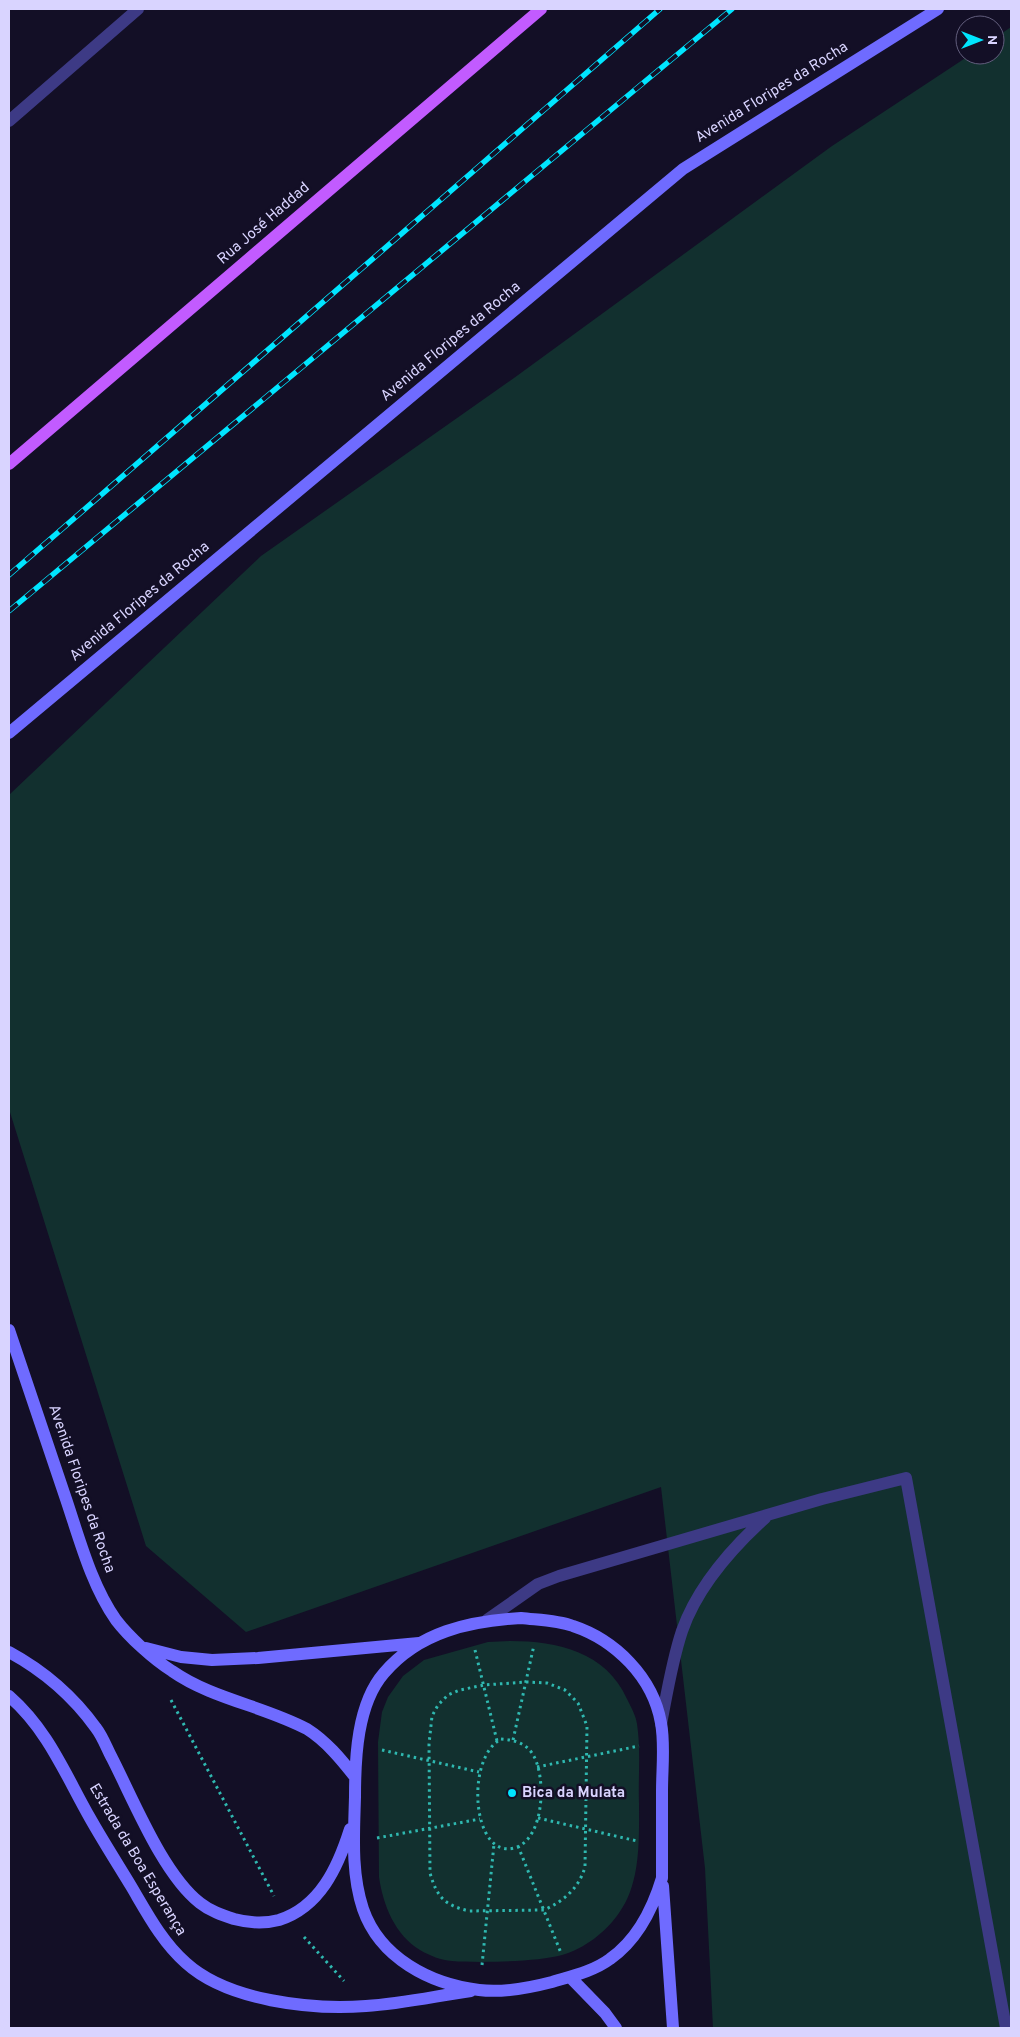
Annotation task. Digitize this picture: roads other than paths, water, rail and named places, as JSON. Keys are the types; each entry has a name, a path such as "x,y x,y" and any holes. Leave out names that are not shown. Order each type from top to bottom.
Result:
{"main road":[{"name":"Rua José Haddad","path":"9,464 540,9"},
{"name":"Avenida Floripes da Rocha","path":"9,733 683,169 938,9"},
{"name":"Avenida Floripes da Rocha","path":"9,1330 95,1580 117,1621 171,1671 196,1685 307,1730 326,1744 355,1777"},
{"path":"662,1878 656,1898 647,1916 624,1946 611,1959 570,1977 531,1987 479,1990 440,1980 414,1969 397,1958 373,1930 364,1910 357,1887 354,1842 357,1745 366,1708 382,1674 399,1657 433,1635 487,1620 521,1618 571,1625 592,1633 627,1658 640,1675 658,1709 661,1724 662,1878 673,2028"},
{"path":"143,1647 181,1657 212,1660 258,1658 419,1644"},
{"name":"Estrada da Boa Esperança","path":"9,1652 55,1683 82,1709 98,1730 166,1862 192,1896 216,1913 240,1920 271,1922 286,1918 306,1906 328,1881 345,1846 354,1817"},
{"name":"Estrada da Boa Esperança","path":"9,1696 22,1708 48,1739 90,1818 143,1907 161,1935 184,1962 216,1982 254,1996 302,2004 367,2006 479,1990"},
{"path":"570,1977 605,2013 616,2028"}],"street":[{"path":"9,121 138,9"},
{"path":"487,1620 538,1584 559,1576 822,1499 906,1478 1006,2028"},
{"path":"661,1724 676,1656 683,1630 690,1616 721,1564 741,1540 767,1516"}],"railway":[{"path":"9,575 660,9"},
{"path":"9,611 732,9"}],"place":[{"name":"Bica da Mulata","path":"512,1793"}]}
